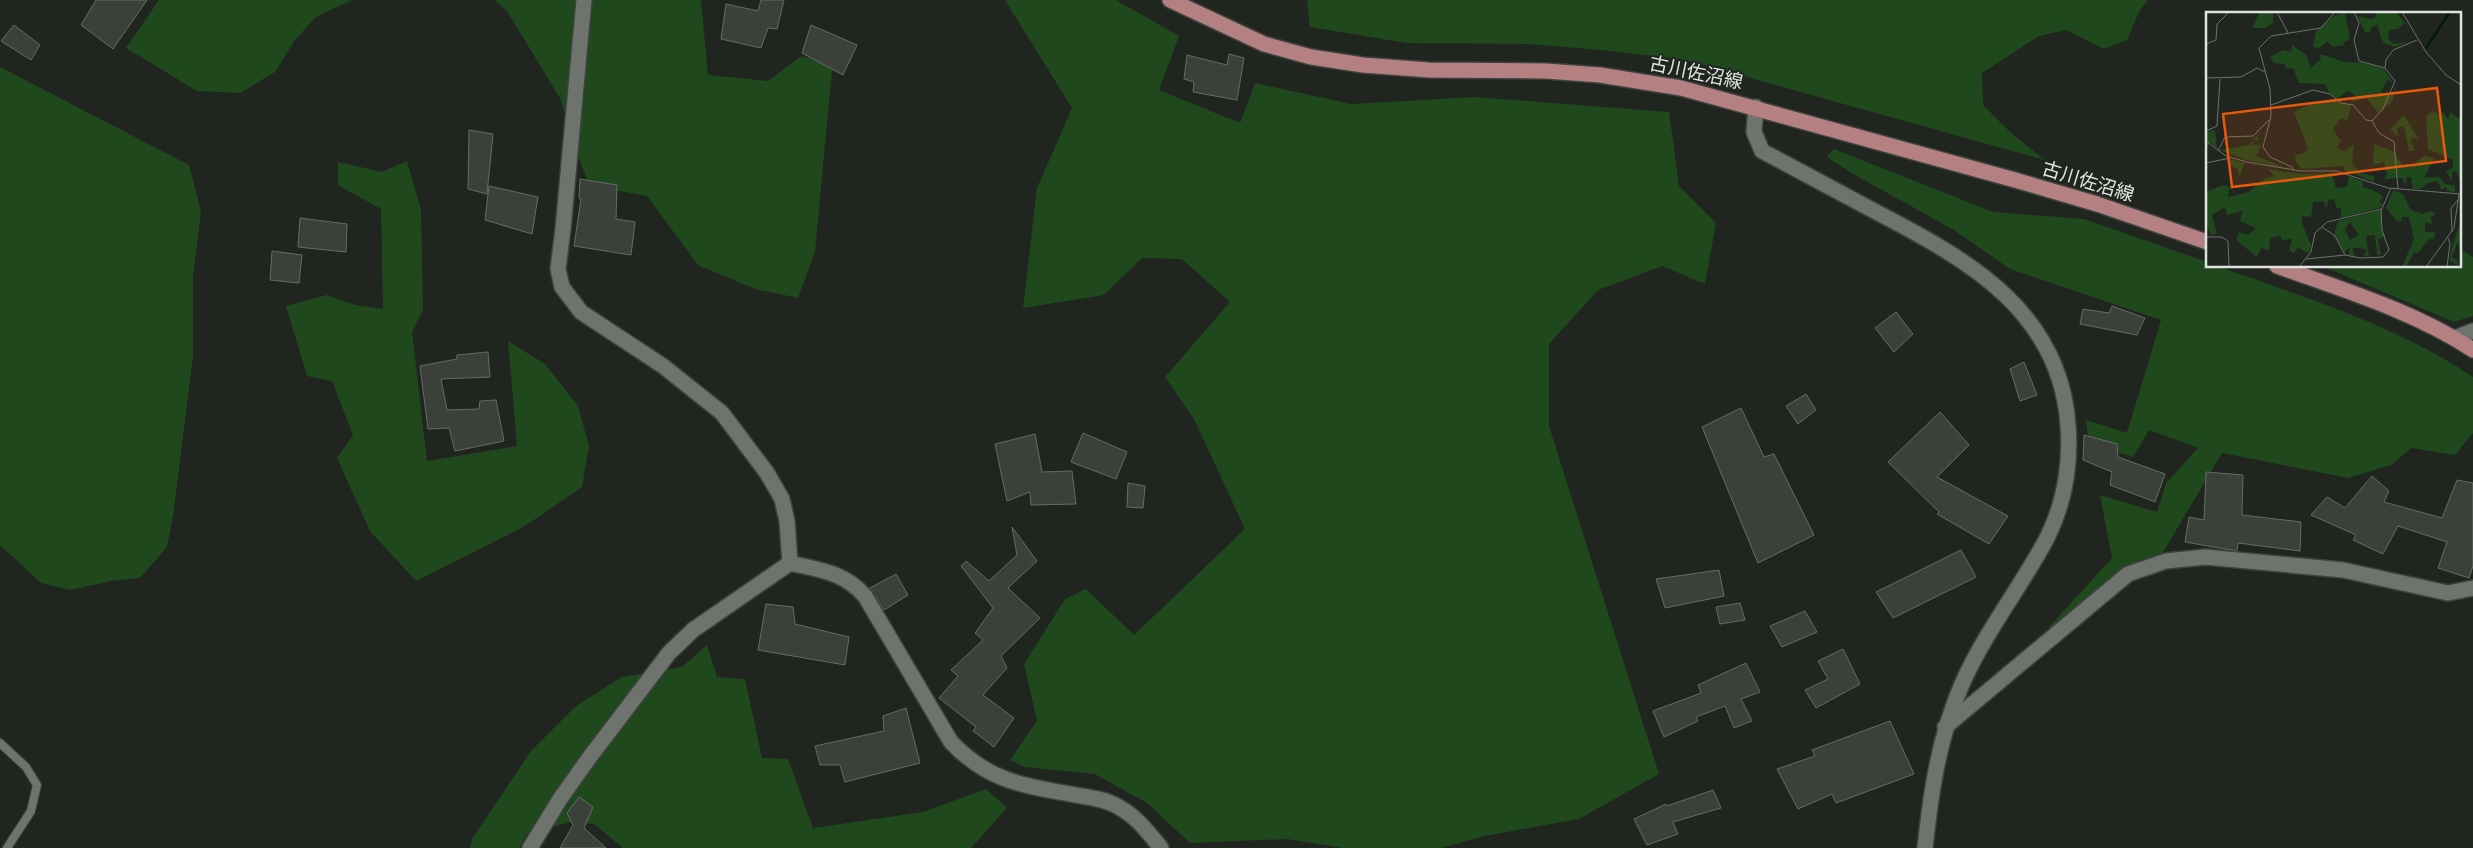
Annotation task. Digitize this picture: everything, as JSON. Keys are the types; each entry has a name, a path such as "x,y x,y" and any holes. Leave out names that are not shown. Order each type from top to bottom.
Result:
{"main road":[{"name":"古川佐沼線","path":"1170,0 1264,44 1311,56 1363,66 1428,70 1546,71 1600,75 1681,88 1756,107 2079,199 2206,242"},
{"path":"2282,268 2404,314 2455,338 2473,350"}],"street":[{"path":"584,0 558,269 562,287 581,312 632,344 700,393 722,412 767,473 782,499 790,564"},
{"path":"1756,107 1754,132 1762,151 1916,233 1966,262 1999,288 2028,319 2058,376 2067,411 2069,442 2067,477 2061,505 2047,537 1962,683 1945,727 1933,781 1925,848"},
{"path":"2455,338 2473,331"},
{"path":"1945,727 2128,574 2166,560 2205,557 2343,570 2448,593 2473,588"},
{"path":"530,848 589,758 669,653 694,630 790,564 837,575 854,584 865,596 951,742 966,758 982,770 1004,780 1028,787 1098,799 1117,806 1145,828 1161,848"}],"lane":[{"path":"0,743 26,768 37,785 31,811 7,848"}],"green space":[{"path":"159,0 352,0 316,17 295,40 275,72 240,93 197,91 126,48"},
{"path":"495,0 701,0 708,75 768,81 800,57 833,59 815,252 798,298 755,289 698,265 647,196 590,186 573,144 561,100 507,11"},
{"path":"1005,0 1116,0 1179,36 1159,90 1240,123 1255,83 1351,104 1475,97 1669,112 1679,186 1716,223 1705,284 1662,266 1598,290 1549,344 1549,426 1659,774 1579,819 1485,836 1441,848 1343,848 1287,839 1190,843 1147,803 1095,774 1025,767 1010,760 1037,721 1024,664 1065,599 1086,589 1134,635 1245,529 1194,419 1165,377 1230,302 1182,259 1142,258 1104,295 1023,308 1037,188 1072,108"},
{"path":"1307,0 2148,0 2139,12 2127,40 2104,49 2066,30 2039,36 1982,73 1983,105 2011,133 2045,160 1686,60 1602,50 1527,44 1407,43 1310,27"},
{"path":"0,67 189,165 201,212 193,276 193,355 174,510 167,547 140,578 111,581 70,590 41,583 0,545"},
{"path":"1834,149 1993,212 2084,219 2206,262 2206,268 2223,268 2316,301 2382,328 2444,359 2473,377 2473,433 2455,455 2411,448 2391,465 2348,478 2222,453 2162,554 2126,567 2051,629 2049,627 2112,558 2100,495 2157,512 2166,483 2198,448 2149,430 2133,457 2089,443 2086,420 2127,433 2161,320 2010,269 1954,230 1853,174 1827,157"},
{"path":"407,161 421,210 423,310 412,332 427,461 517,446 508,341 545,364 578,406 589,446 582,487 525,526 416,581 370,531 337,458 353,435 332,381 307,376 286,306 327,295 355,305 383,309 381,209 338,185 338,162 382,172"},
{"path":"2460,250 2473,257 2473,316 2454,322 2327,268 2460,268"},
{"path":"707,645 717,677 745,679 762,758 788,759 813,828 923,812 986,789 1007,808 971,848 623,848 594,824 571,822 527,834 519,848 470,848 472,839 531,751 576,706 622,677 682,667"}],"building":[{"path":"96,0 147,0 113,49 81,25"},
{"path":"761,0 784,0 777,29 768,28 761,48 721,39 726,4 758,11"},
{"path":"14,25 40,45 31,60 1,41"},
{"path":"811,25 857,45 843,75 802,53"},
{"path":"1229,54 1244,58 1237,100 1193,92 1194,82 1184,79 1187,55 1227,65"},
{"path":"469,130 493,134 487,194 468,189"},
{"path":"580,179 617,185 616,219 635,222 631,255 574,246 581,199 579,198"},
{"path":"489,186 538,197 532,234 485,220"},
{"path":"300,218 347,224 346,252 298,247"},
{"path":"272,251 302,255 299,283 270,280"},
{"path":"2112,306 2145,318 2137,335 2080,324 2083,309 2109,313"},
{"path":"1896,312 1913,334 1894,352 1875,328"},
{"path":"488,352 490,377 441,379 447,410 479,409 480,401 496,400 504,441 455,451 449,428 428,429 420,366 457,359 457,355"},
{"path":"2024,362 2037,395 2020,401 2010,369"},
{"path":"1806,394 1816,410 1798,424 1786,406"},
{"path":"1741,408 1764,457 1774,454 1814,535 1758,563 1702,427"},
{"path":"1940,412 1969,445 1937,477 2008,516 1989,544 1937,514 1939,512 1888,462"},
{"path":"1083,433 1127,452 1116,479 1071,462"},
{"path":"1035,434 1042,472 1072,471 1076,504 1031,505 1030,492 1007,501 995,444"},
{"path":"2084,435 2117,444 2118,457 2165,474 2155,502 2110,485 2112,472 2083,460"},
{"path":"2206,472 2243,475 2242,515 2301,522 2300,551 2238,543 2237,551 2185,542 2189,517 2204,520"},
{"path":"2372,476 2389,491 2384,502 2442,518 2457,480 2473,483 2473,566 2469,578 2438,568 2447,542 2398,526 2383,554 2353,540 2356,535 2311,515 2327,497 2345,508"},
{"path":"1128,483 1145,486 1143,508 1127,507"},
{"path":"1012,527 1037,561 1008,588 1040,618 1001,656 1007,668 983,695 1014,718 994,747 973,731 976,727 939,698 958,676 951,670 983,640 975,633 993,608 961,566 966,561 989,581 1017,555"},
{"path":"1961,550 1976,577 1893,618 1876,592"},
{"path":"1719,570 1724,596 1665,608 1656,579"},
{"path":"896,574 908,595 884,610 870,588"},
{"path":"1740,603 1745,620 1720,624 1716,607"},
{"path":"766,604 793,607 795,624 849,637 845,665 758,650"},
{"path":"1805,611 1817,632 1782,647 1770,626"},
{"path":"1843,649 1860,684 1816,708 1805,690 1828,679 1818,661"},
{"path":"1746,663 1760,692 1741,699 1752,721 1734,728 1725,706 1696,717 1698,721 1664,737 1653,711 1701,693 1698,685"},
{"path":"906,708 920,763 845,782 840,765 820,765 815,746 884,731 883,716"},
{"path":"1890,721 1914,774 1836,803 1832,794 1798,809 1777,769 1815,756 1812,750"},
{"path":"1713,790 1721,808 1673,822 1678,834 1647,845 1634,819 1666,804 1667,806"},
{"path":"579,797 593,807 584,828 606,848 560,848 573,825 567,813"}]}
